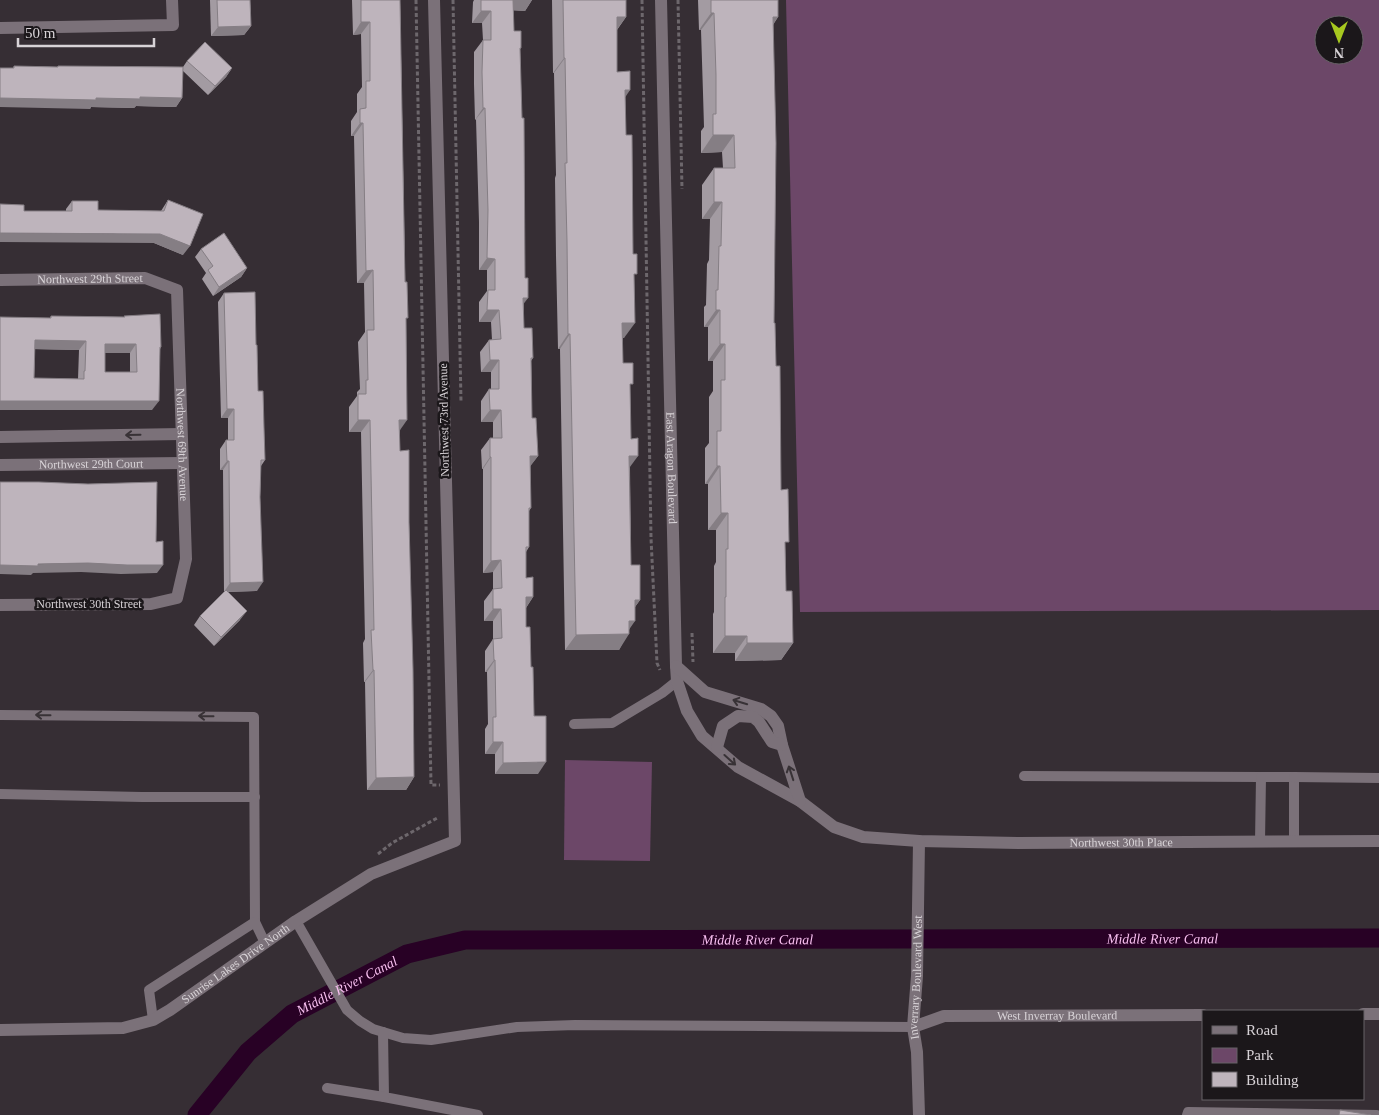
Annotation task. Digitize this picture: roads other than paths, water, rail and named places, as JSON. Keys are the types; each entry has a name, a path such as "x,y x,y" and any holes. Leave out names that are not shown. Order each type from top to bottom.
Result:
{"street":[{"path":"0,28 173,25 172,0"},
{"name":"Northwest 73rd Avenue","path":"434,0 455,841"},
{"name":"East Aragon Boulevard","path":"661,0 677,681 687,711 702,736 738,767 800,801 834,827 863,837"},
{"name":"Northwest 29th Street","path":"0,280 145,278 177,290"},
{"name":"Northwest 69th Avenue","path":"177,290 186,559 177,598"},
{"path":"0,437 181,434"},
{"name":"Northwest 29th Court","path":"0,465 182,463"},
{"name":"Northwest 30th Street","path":"0,605 151,604 177,598"},
{"path":"676,666 705,692 761,709 770,716 778,726 782,746 800,801"},
{"path":"717,747 723,726 738,716 752,717 759,722 772,742 782,746"},
{"name":"Northwest 30th Place","path":"863,837 919,841 1018,843 1379,841"},
{"name":"Sunrise Lakes Drive North","path":"0,1030 123,1028 152,1020 170,1010 296,921 371,874 455,841"},
{"name":"Inverrary Boulevard West","path":"919,841 917,976 913,1027 917,1052 919,1115"},
{"path":"1364,1014 1379,1014"},
{"name":"West Inverray Boulevard","path":"913,1027 944,1016 1202,1015"}],"lane":[{"path":"574,724 612,723 677,681"},
{"path":"0,715 254,717 255,922 265,943"},
{"path":"1024,776 1379,778"},
{"path":"1260,777 1260,842"},
{"path":"1294,777 1294,842"},
{"path":"0,794 255,797"},
{"path":"296,921 347,1010 373,1029 403,1038 431,1040 517,1027 575,1025 913,1027"},
{"path":"152,1020 149,990 255,922"},
{"path":"383,1032 384,1097"},
{"path":"327,1088 478,1115"},
{"path":"1187,1115 1188,1112 1377,1115"}],"waterway":[{"name":"Middle River Canal","path":"197,1115 248,1052 292,1014 407,954 465,940 1379,938"}]}
